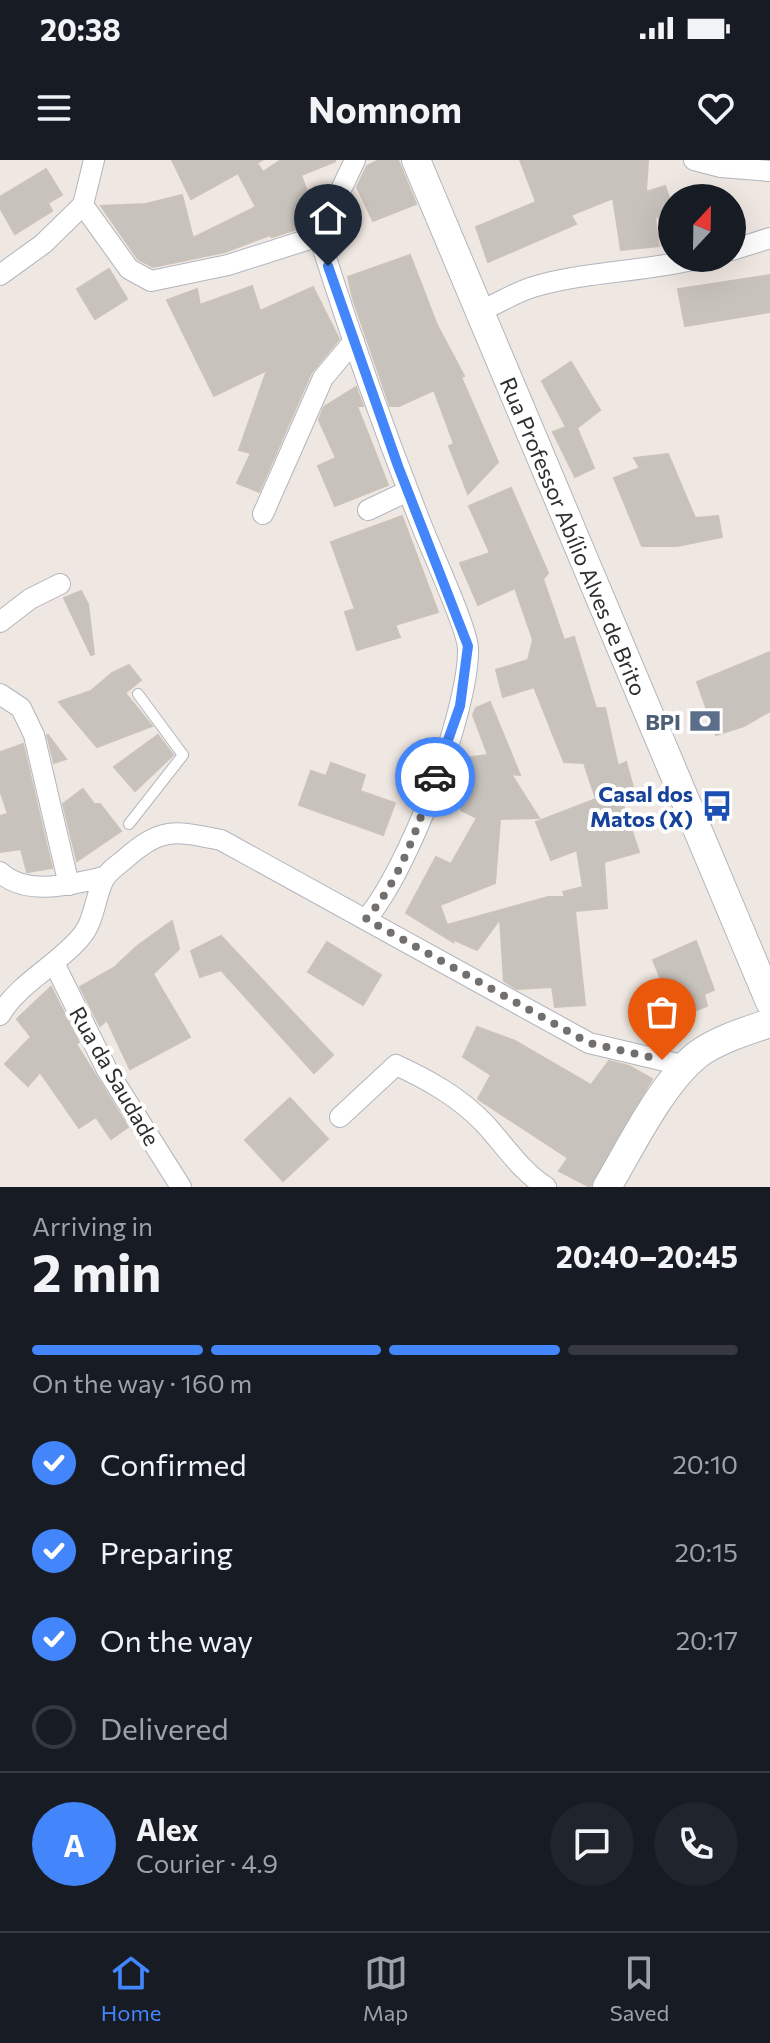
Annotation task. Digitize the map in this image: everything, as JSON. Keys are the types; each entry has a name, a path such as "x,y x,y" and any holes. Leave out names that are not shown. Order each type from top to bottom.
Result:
{"main road":[{"name":"Rua Professor Abílio Alves de Brito","path":"416,160 482,310 770,1002"},
{"path":"607,1187 686,1066 712,1046 770,1023"}],"street":[{"path":"0,275 43,244 83,205 94,160"},
{"path":"355,160 319,236 408,491 468,646 460,706 410,847 384,898 366,919"},
{"path":"694,160 721,167 770,171"},
{"path":"83,205 129,269 151,281 228,265 319,236"},
{"path":"746,246 770,238"},
{"path":"482,310 532,287 582,276 658,269"},
{"path":"263,514 323,378 354,341"},
{"path":"368,510 408,491"},
{"path":"0,622 30,599 60,584"},
{"path":"0,694 21,708 34,735 69,885"},
{"path":"0,872 11,883 69,885 104,877 147,839 163,833 185,833 221,840 589,1043 686,1066"},
{"path":"0,1015 9,1000 85,933 104,877"},
{"name":"Rua da Saudade","path":"54,963 107,1070 181,1187"},
{"path":"340,1117 396,1065 434,1082 483,1122 530,1177 546,1187"}],"lane":[{"path":"129,824 183,755 138,694"}],"building":[{"path":"172,160 262,160 257,163 263,172 281,160 336,161 301,175 315,214 310,225 272,237 270,235 225,252 153,267 138,259 101,206 146,204 182,195 193,238 256,207 238,173 191,199"},
{"path":"379,160 398,160 416,204 373,221 357,187 367,166"},
{"path":"520,160 648,160 646,192 658,188 658,217 655,218 658,246 621,250 613,198 571,215 576,224 488,262 476,227 536,202"},
{"path":"46,169 62,195 48,203 52,211 15,234 0,208 0,197"},
{"path":"410,255 437,325 464,376 461,377 498,462 468,494 449,446 454,444 434,390 399,406 390,406 353,299 348,277"},
{"path":"109,269 127,299 95,319 77,289"},
{"path":"770,275 770,312 685,326 678,289"},
{"path":"252,286 260,311 313,287 339,339 311,373 259,492 237,483 251,453 239,450 267,370 214,396 167,300 197,289 200,305"},
{"path":"571,362 600,410 577,428 594,468 575,477 553,432 566,427 542,381"},
{"path":"356,387 363,406 357,406 388,485 335,506 318,466 336,458 319,420 324,407"},
{"path":"668,454 695,518 718,516 722,537 677,546 642,546 614,478 640,468 634,458"},
{"path":"511,488 548,573 543,579 564,640 574,637 596,708 605,708 618,766 626,762 635,794 622,802 639,852 604,862 607,908 575,911 585,1005 555,1007 552,987 517,989 504,981 500,919 477,950 452,939 453,942 406,913 436,857 451,864 477,818 461,810 464,758 488,755 473,715 476,708 490,702 520,775 511,774 539,818 500,819 495,883 440,905 447,925 548,897 565,897 563,892 583,887 577,850 551,860 536,822 596,799 584,763 564,762 534,687 503,697 496,670 528,660 533,640 515,588 478,605 460,563 490,553 469,506"},
{"path":"402,516 438,612 395,625 400,637 357,650 345,612 355,609 331,542"},
{"path":"81,591 88,604 94,654 91,655 64,598"},
{"path":"770,652 770,711 744,726 716,735 697,682"},
{"path":"129,665 141,680 125,693 152,726 97,747 59,702 91,691 112,673"},
{"path":"48,735 66,759 54,763"},
{"path":"158,735 173,755 135,791 114,767"},
{"path":"23,744 52,868 27,872 21,849 0,852 0,816 8,814 0,790 0,752"},
{"path":"331,763 365,775 360,791 395,803 383,835 299,805 311,771 326,776"},
{"path":"83,789 94,804 100,804 121,831 77,861 63,804"},
{"path":"172,921 179,949 153,974 190,1037 130,1069 107,1020 100,1026 80,987 115,967"},
{"path":"221,936 333,1055 314,1073 221,970 200,977 191,951"},
{"path":"696,941 714,990 704,994 707,1006 661,1024 647,991 664,986 653,960"},
{"path":"327,942 381,975 363,1005 308,972"},
{"path":"51,987 79,1042 76,1044 128,1127 111,1139 96,1117 79,1128 40,1072 28,1086 5,1064 31,1037 17,1019"},
{"path":"477,1027 515,1041 591,1085 609,1061 629,1066 652,1079 590,1187 559,1171 568,1158 478,1099 491,1075 463,1057"},
{"path":"290,1098 328,1139 283,1181 245,1140"}],"way so far":[{"path":"435,777 398,874 384,898 366,919 589,1043 662,1060"}],"place":[{"name":"BPI","path":"705,721"},
{"name":"Casal dos Matos (X)","path":"717,806"}],"route":[{"path":"328,266 398,466 468,646 460,706 435,777"}]}
